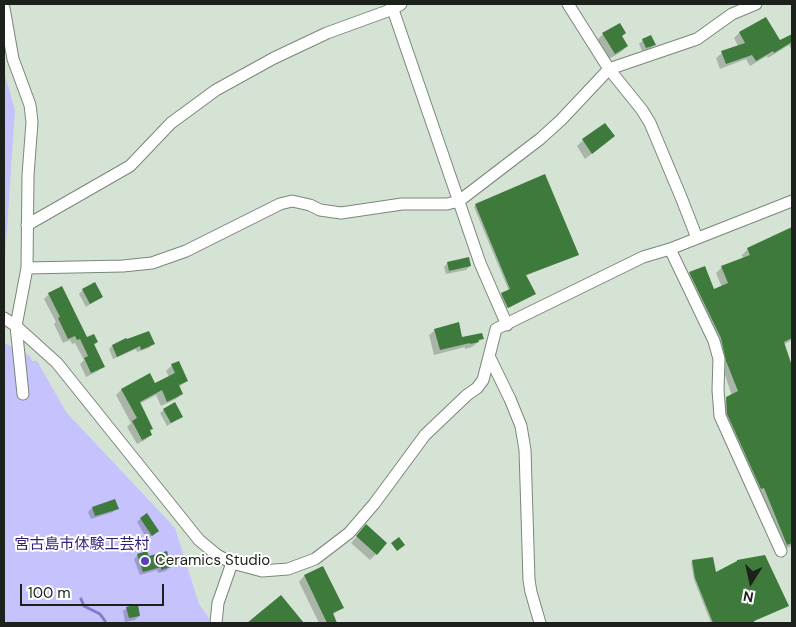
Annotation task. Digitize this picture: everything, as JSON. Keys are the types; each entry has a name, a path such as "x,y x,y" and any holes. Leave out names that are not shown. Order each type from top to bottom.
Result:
{"street":[{"path":"568,4 609,69 650,123 697,238"},
{"path":"27,268 123,266 152,263 186,251 280,204 292,201 310,205 320,210 342,213 402,204 447,204 459,201 540,140 609,69 697,39 732,14 756,4"},
{"path":"27,226 130,166 171,123 216,90 274,58 327,33 395,5 480,263 507,325"},
{"path":"4,8 13,59 30,106 32,122 28,175 27,268 16,326 23,394"},
{"path":"4,318 16,326 70,377 199,540 217,555 232,563 262,571 288,569 315,559 350,533 425,435 467,395 477,388 483,380 496,329 643,257 792,201"},
{"path":"670,248 717,350 719,359 718,390 720,416 781,550"},
{"path":"490,358 521,426 525,450 529,580 540,623"},
{"path":"216,623 218,603 232,563"}],"green space":[{"path":"4,72 15,110 4,273"},
{"name":"宮古島市体験工芸村","path":"4,343 29,355 32,361 37,361 66,412 175,528 199,604 209,618 209,623 4,623"}],"building":[{"path":"766,17 780,40 792,34 792,42 756,61 752,55 726,64 721,51 745,43 739,32"},
{"path":"620,23 626,33 622,36 628,46 615,54 602,33"},
{"path":"651,35 656,45 646,48 642,39"},
{"path":"605,123 615,136 592,154 582,139"},
{"path":"545,174 579,255 526,275 536,294 508,308 501,293 510,289 475,204"},
{"path":"792,227 792,338 784,342 792,366 792,543 787,545 764,488 761,489 727,414 726,397 738,391 726,361 721,338 689,272 705,266 714,289 728,283 721,266 750,255 747,248"},
{"path":"469,257 471,266 449,271 447,262"},
{"path":"95,282 103,297 90,304 82,289"},
{"path":"62,286 87,337 94,334 98,342 94,344 105,367 91,373 84,358 88,356 80,339 77,340 75,336 68,339 48,293"},
{"path":"459,322 462,337 482,333 484,339 478,340 479,342 440,350 434,329"},
{"path":"149,331 155,344 141,350 140,346 117,357 112,345 126,338"},
{"path":"179,361 188,381 179,385 183,394 167,402 162,390 140,402 153,429 150,430 152,435 142,440 132,421 137,418 121,389 150,373 155,383 175,373 171,364"},
{"path":"175,402 183,417 171,423 163,409"},
{"path":"115,499 119,509 95,516 92,507"},
{"path":"147,513 159,531 152,536 140,518"},
{"path":"366,524 387,543 377,555 356,536"},
{"path":"399,537 405,545 397,551 391,543"},
{"path":"147,551 149,556 167,551 171,567 161,570 161,567 143,572 137,554"},
{"path":"765,555 789,606 754,621 754,623 713,623 695,578 692,560 713,557 716,572 737,560"},
{"path":"323,566 344,608 333,613 337,623 327,623 304,575"},
{"path":"281,595 304,623 247,623"},
{"path":"138,604 140,616 129,618 126,607"}],"waterway":[{"path":"81,599 84,606 100,614 105,621"}],"place":[{"name":"Ceramics Studio","path":"145,561"}]}
